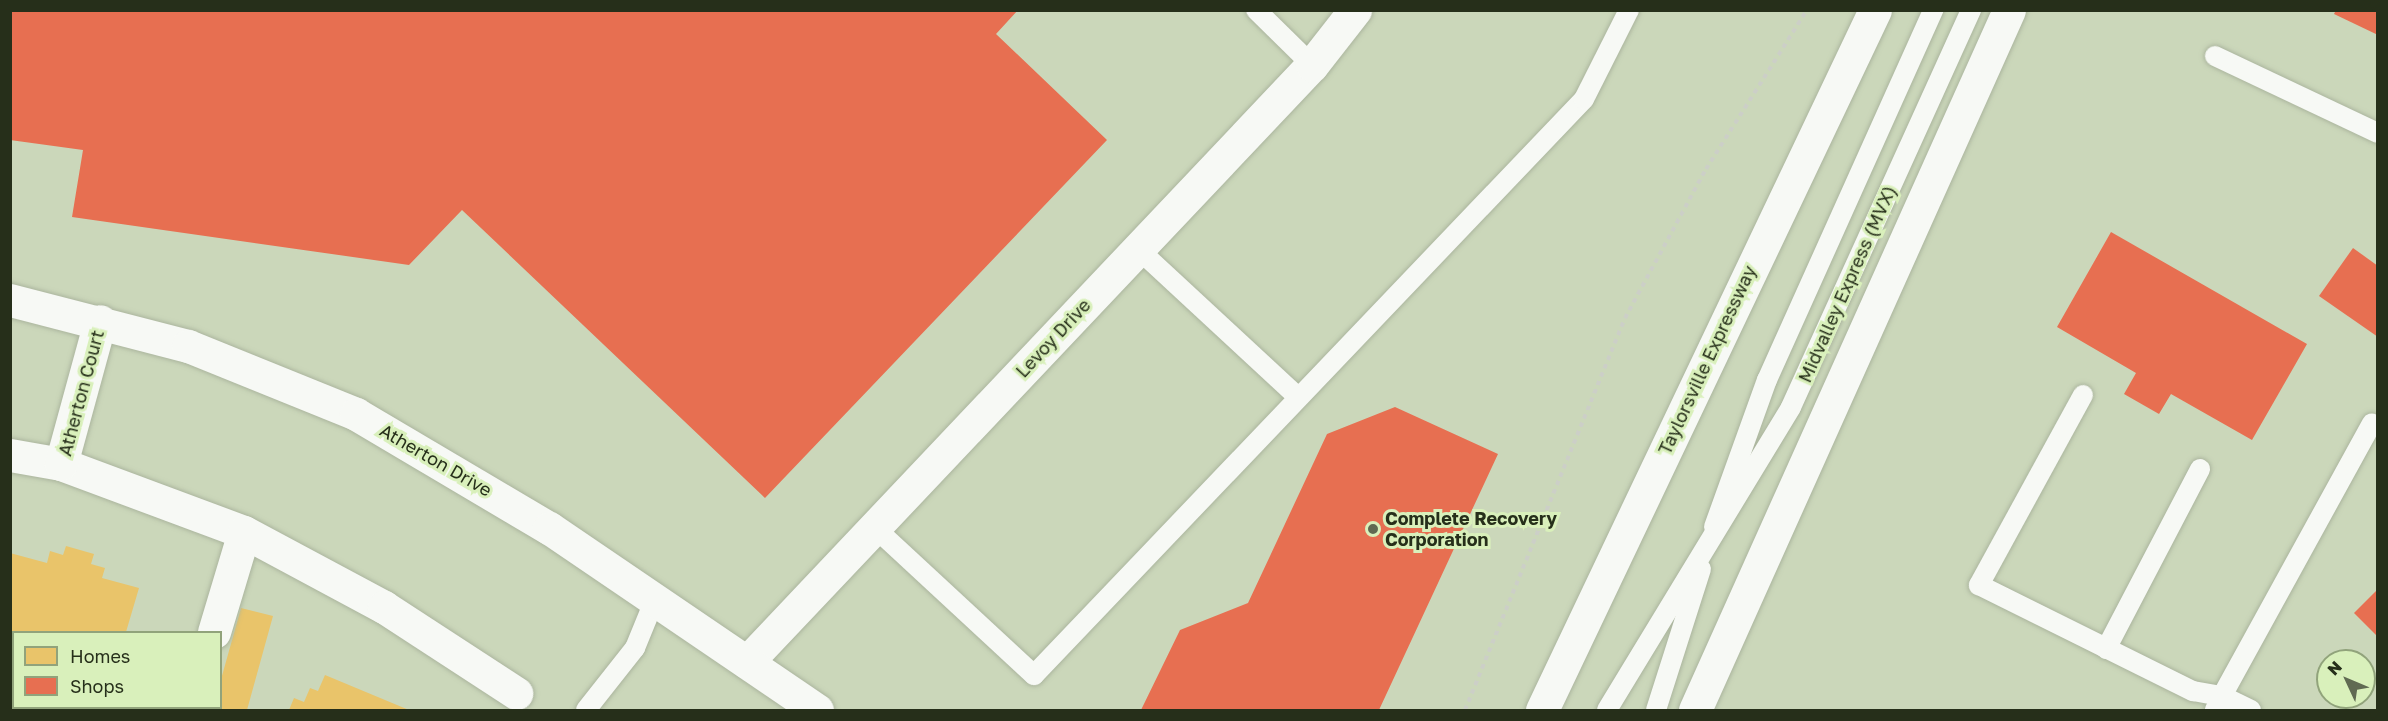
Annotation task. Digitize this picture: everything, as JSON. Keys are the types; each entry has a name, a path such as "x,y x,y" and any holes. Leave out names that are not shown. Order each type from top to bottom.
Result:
{"street":[{"name":"Levoy Drive","path":"747,663 1312,65 1354,10"},
{"name":"Taylorsville Expressway","path":"1542,711 1875,10"},
{"path":"1695,711 2009,10"},
{"name":"Atherton Drive","path":"10,300 100,321 242,366 356,414 441,461 655,599 817,711"},
{"name":"Atherton Court","path":"61,464 100,321"},
{"path":"10,455 61,464 244,532 384,607 516,693"},
{"path":"215,631 244,532"}],"lane":[{"path":"1256,10 1312,65"},
{"path":"874,527 1034,675 1584,99 1629,10"},
{"name":"Midvalley Express (MVX)","path":"1656,711 1707,548 1767,380 1933,10"},
{"name":"Midvalley Express (MVX)","path":"1607,711 1791,407 1971,10"},
{"path":"2216,56 2378,133"},
{"path":"1138,249 1298,397"},
{"path":"2084,395 1979,585 2193,691 2219,703 2251,711"},
{"path":"2219,703 2372,423"},
{"path":"2106,649 2200,469"},
{"path":"586,711 634,648 655,599"}],"path":[{"path":"1464,711 1625,318 1706,169 1807,10"}],"building: Homes":[{"path":"66,546 94,554 91,564 105,568 102,578 139,588 126,631 12,631 10,649 10,553 47,563 50,551 63,555"},
{"path":"241,608 273,616 247,710 213,710 222,709 222,676"},
{"path":"325,675 409,710 289,710 294,698 304,702 310,688 318,691"}],"building: Shops":[{"path":"10,10 1018,10 996,34 1107,140 765,498 462,210 409,265 72,217 83,150 10,140"},
{"path":"2336,10 2378,10 2378,35 2334,14"},
{"path":"2111,232 2307,344 2252,440 2171,394 2159,414 2124,394 2136,373 2057,327"},
{"path":"2353,248 2378,266 2378,337 2319,296"},
{"name":"Complete Recovery Corporation","path":"1395,407 1498,454 1379,710 1141,710 1180,630 1248,603 1327,434"},
{"path":"2378,589 2378,637 2354,613"}],"place":[{"name":"Complete Recovery Corporation","path":"1373,529"}]}
